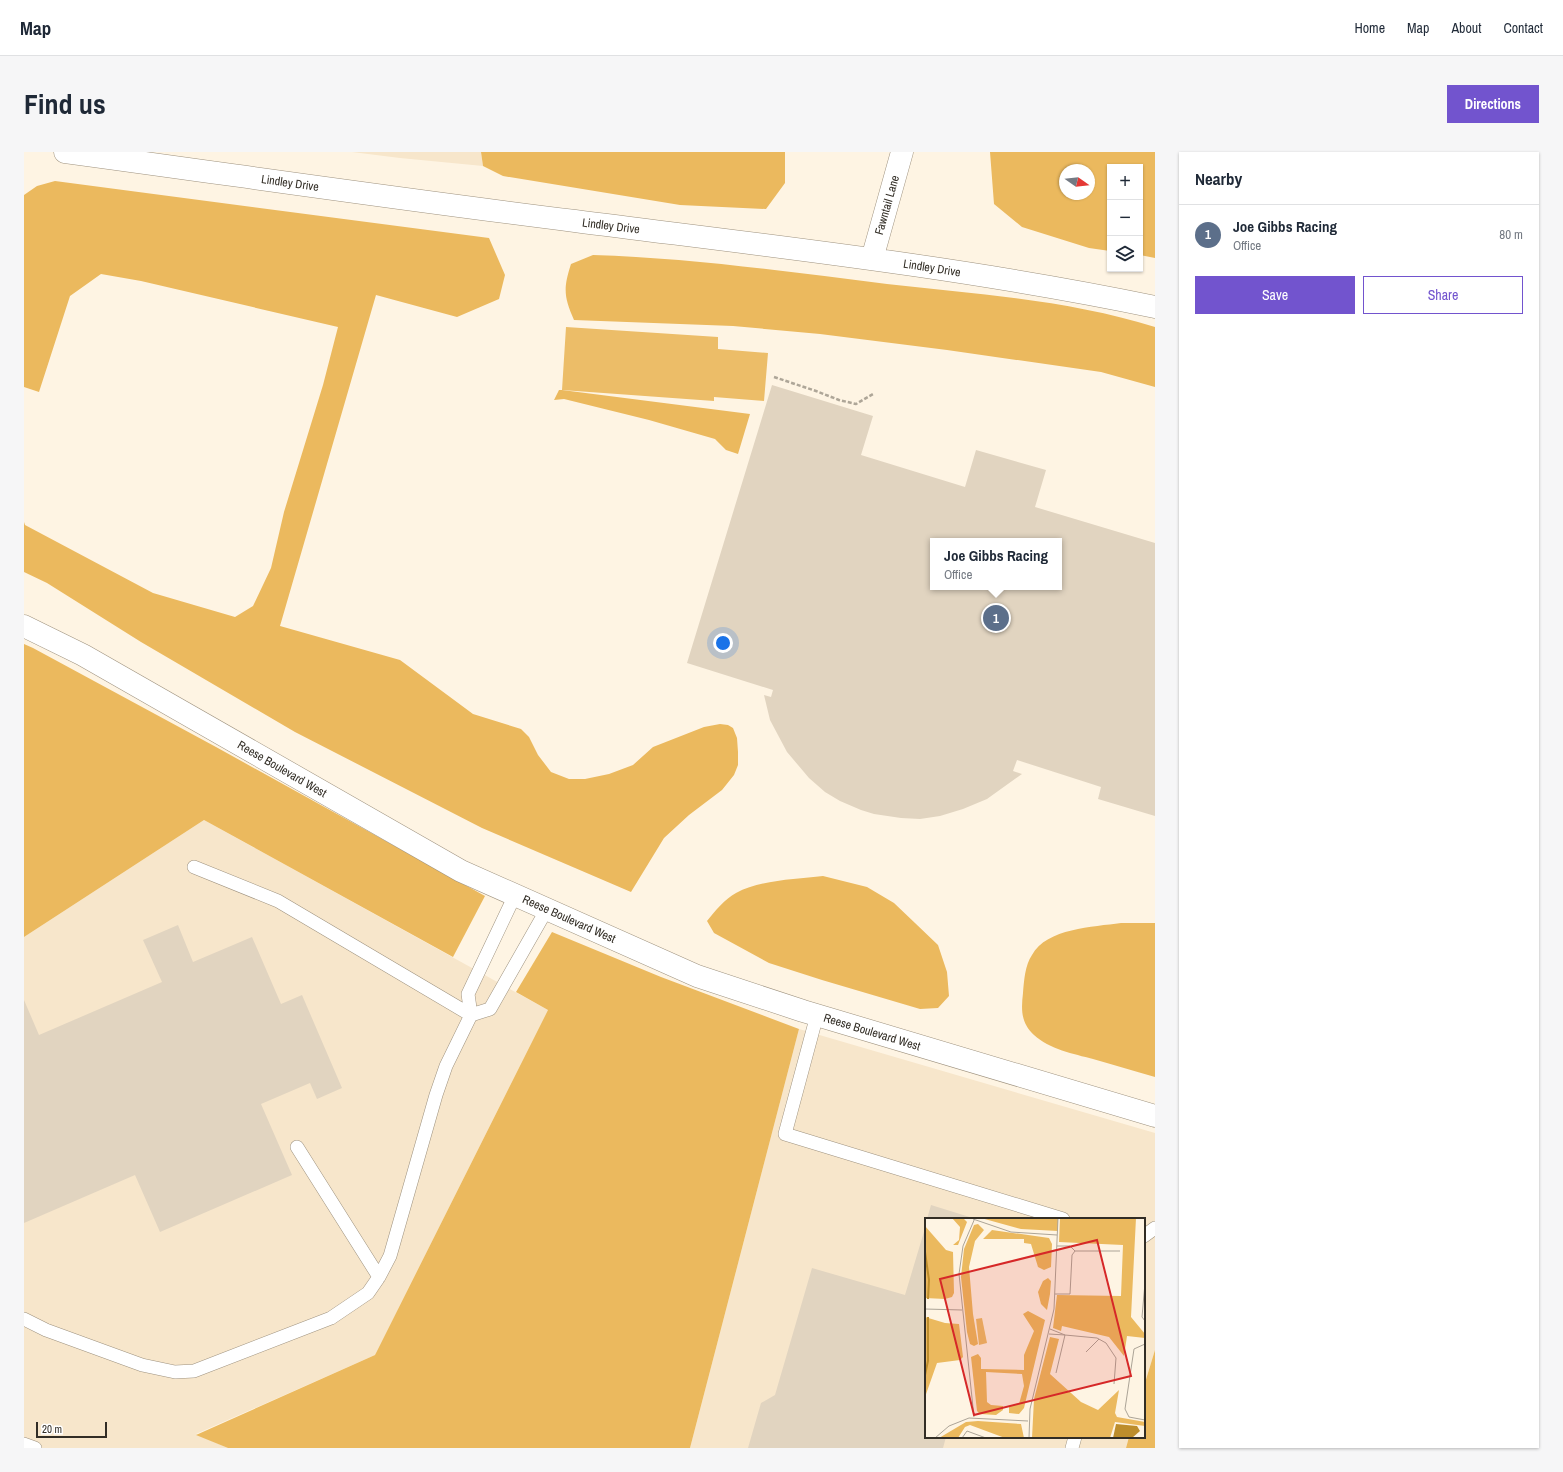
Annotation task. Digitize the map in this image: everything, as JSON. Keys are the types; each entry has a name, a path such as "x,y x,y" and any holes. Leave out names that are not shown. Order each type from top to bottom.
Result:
{"street":[{"name":"Lindley Drive","path":"65,152 535,216 872,259 1070,289 1155,307"},
{"name":"Fawntail Lane","path":"872,259 902,152"},
{"name":"Reese Boulevard West","path":"24,626 83,656 461,870 697,976 817,1015 1155,1116"}],"lane":[{"path":"194,867 278,901 471,1015 490,1009 547,909"},
{"path":"24,1319 46,1330 142,1365 175,1372 194,1371 331,1318 368,1293 379,1277 390,1256 436,1095 446,1066 471,1015 468,994 515,895"},
{"path":"817,1015 785,1134 1060,1218"},
{"path":"297,1147 379,1277"},
{"path":"1145,1235 1155,1228"},
{"path":"1072,1448 1075,1438"},
{"path":"24,1444 35,1448"}],"path":[{"path":"774,377 816,390 839,400 856,404 873,394"}],"shaded area":[{"path":"352,152 481,152 483,166 400,158"},
{"path":"481,152 785,152 785,183 766,209 680,205 503,176 483,166"},
{"path":"990,152 1155,152 1155,258 1143,256 1143,164 1107,164 1107,251 1089,248 1022,227 994,204"},
{"path":"55,181 489,238 505,275 499,299 457,317 376,295 280,626 400,660 473,714 521,729 529,737 538,755 551,772 569,779 585,779 609,774 633,765 653,747 704,727 720,724 728,725 733,728 737,738 738,752 738,765 734,775 722,790 689,815 664,838 631,892 482,828 295,732 141,642 47,583 24,572 24,522 25,525 153,593 235,617 253,606 271,568 284,512 323,385 338,327 141,281 101,274 70,296 39,392 24,387 24,195 37,186"},
{"path":"593,255 704,262 777,270 1022,299 1090,310 1155,327 1155,387 1101,372 820,334 733,326 574,320 568,305 566,293 568,273 571,264"},
{"path":"566,327 718,337 718,349 768,353 764,401 714,397 714,401 562,390"},
{"path":"559,390 750,414 738,454 726,450 715,439 649,420 564,399 554,400"},
{"path":"24,644 216,747 485,896 453,957 204,820 24,937"},
{"path":"204,820 548,1010 375,1355 196,1434 228,1448 24,1448 24,937"},
{"path":"823,876 867,887 894,903 938,945 947,972 949,996 938,1008 920,1009 769,963 714,933 707,921 728,898 756,885"},
{"path":"1121,923 1155,923 1155,1077 1054,1047 1040,1040 1034,1035 1024,1021 1022,999 1026,968 1032,955 1039,946 1048,939 1072,930"},
{"path":"552,932 661,977 799,1029 690,1448 228,1448 196,1435 375,1355 548,1010 516,992"},
{"path":"799,1029 1155,1133 1155,1350 1145,1383 1145,1218 925,1218 925,1438 1129,1438 1126,1448 690,1448"},
{"path":"1155,1350 1155,1448 1126,1448 1129,1438 1145,1438 1145,1383"}],"building":[{"path":"772,385 873,416 861,455 965,487 976,450 1046,470 1035,507 1155,543 1155,816 1098,799 1101,787 1017,760 1013,771 1022,774 987,799 963,809 940,816 920,819 874,814 861,810 840,801 825,792 809,778 787,752 770,720 764,695 771,697 773,690 687,663"},
{"path":"178,925 193,962 252,937 281,1004 302,995 342,1088 317,1099 310,1083 261,1104 292,1175 160,1232 135,1175 24,1223 24,1000 39,1035 162,982 143,940"},
{"path":"931,1205 973,1218 927,1218"},
{"path":"925,1228 925,1438 946,1438 943,1448 748,1448 761,1403 775,1395 812,1268 905,1295"}],"place":[{"name":"Joe Gibbs Racing","path":"996,618"}]}
